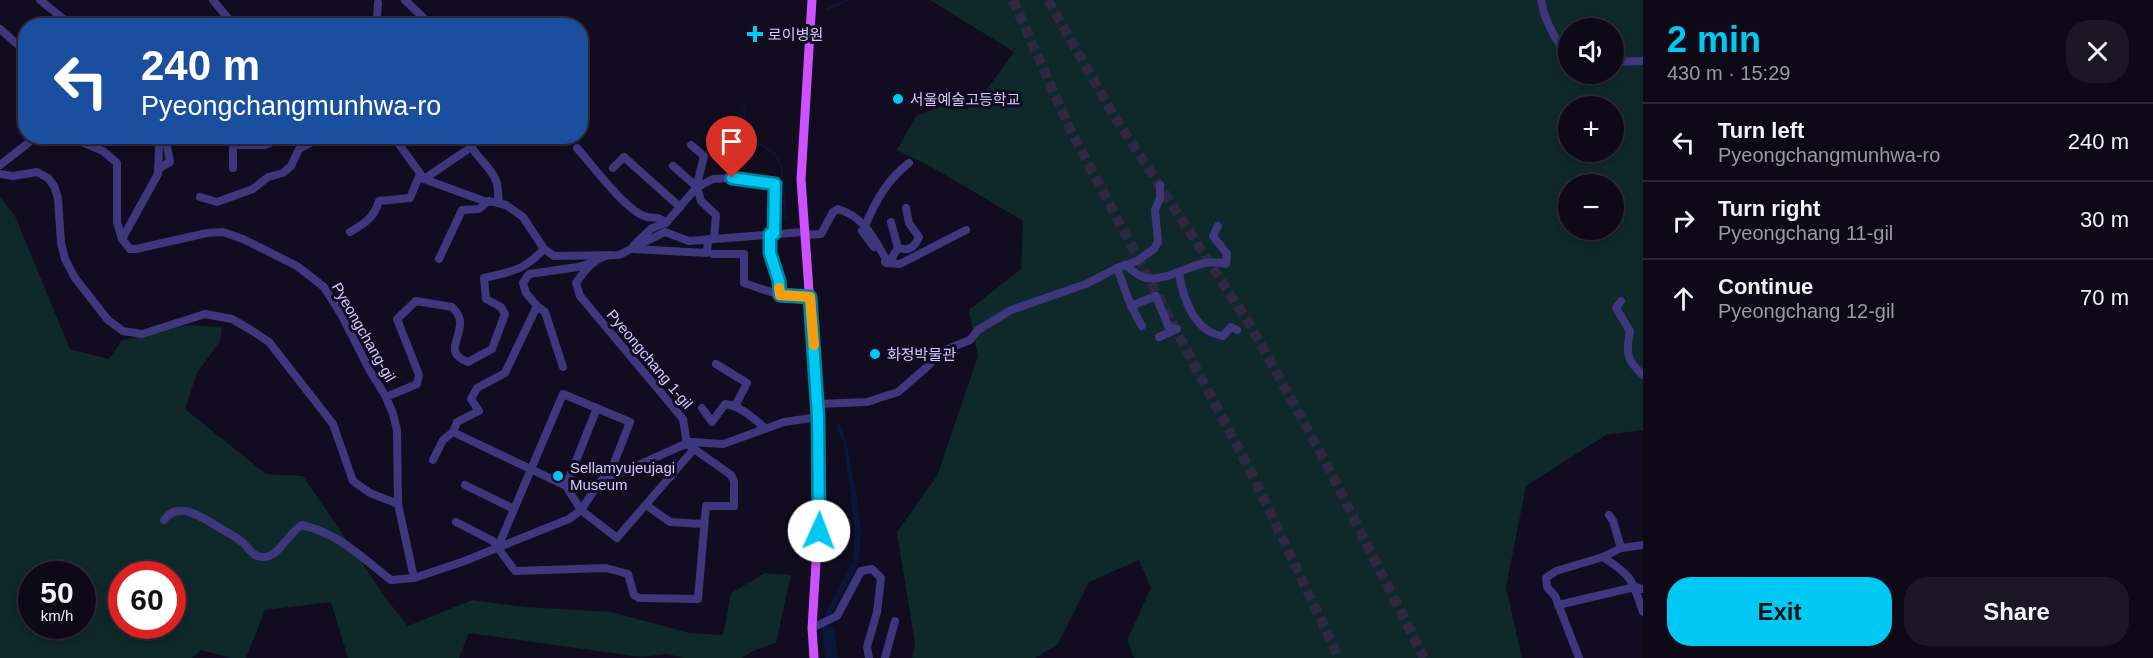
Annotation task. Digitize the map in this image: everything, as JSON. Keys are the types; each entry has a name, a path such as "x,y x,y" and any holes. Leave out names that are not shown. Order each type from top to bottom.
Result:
{"main road":[{"path":"808,658 812,630 820,497 818,404 801,179 812,0"},
{"path":"812,630 814,658"}],"street":[{"path":"40,0 62,18"},
{"path":"213,0 228,18"},
{"path":"405,0 424,18"},
{"path":"1541,0 1543,10 1558,39"},
{"path":"377,18 378,3"},
{"path":"0,29 18,45"},
{"path":"1624,62 1643,61"},
{"path":"0,165 27,144"},
{"path":"87,144 103,151 117,163 117,222 122,239"},
{"path":"122,239 158,174 158,144"},
{"path":"158,169 170,162 167,144"},
{"path":"233,168 233,145 268,144"},
{"path":"200,197 217,202 254,189 268,177 283,173 291,166 299,149 308,144"},
{"path":"398,144 422,176 473,198 506,205 523,217 544,249 554,256 592,259"},
{"path":"469,144 470,148 487,166 497,182 499,203"},
{"path":"630,249 707,253 716,215 701,201 697,184 704,156 691,145"},
{"path":"350,232 367,223 376,211 379,201 410,198 422,176 470,148"},
{"path":"578,148 620,197 645,216 659,217 666,223"},
{"path":"613,168 624,157 680,207"},
{"path":"864,228 884,189 897,172 909,162"},
{"path":"673,166 699,186"},
{"path":"0,174 14,176 37,172 48,178 54,186 58,198 61,243 65,259 75,278 108,320 123,331 142,334 205,314 232,319 251,330 268,342 333,424 353,481 370,493 398,504"},
{"path":"630,249 652,228 666,223 699,186 713,179 732,178 775,184 770,253 779,281 780,295"},
{"path":"818,404 867,402 898,392 928,366 940,352 970,340 978,330 1011,310 1086,284 1137,261 1154,249 1158,242 1155,210 1160,198 1160,185"},
{"path":"439,259 462,210 479,209 489,201"},
{"path":"898,248 909,249 915,246 920,237 909,224 906,208"},
{"path":"564,367 545,312 526,292 523,283 529,274 578,267 592,259 618,255 665,232 689,241 772,234 821,234 833,212 838,209 847,212 864,228 888,261 898,248 891,222"},
{"path":"1121,267 1144,278 1179,273 1205,262 1226,264 1227,254 1213,236 1218,226"},
{"path":"864,228 886,263 894,264 900,264 966,230"},
{"name":"Pyeongchang-gil","path":"122,239 130,249 136,249 207,233 223,232 243,239 297,266 324,287 386,397 397,430 398,504 414,578"},
{"path":"386,397 417,384 419,375 397,319 416,300 452,307 459,315 460,325 454,345 455,352 462,360 468,362 492,349 505,314 501,307 486,299 484,279 519,270 544,249"},
{"path":"713,254 744,254 744,283 780,295 810,297"},
{"name":"Pyeongchang 1-gil","path":"592,259 576,284 580,296 683,419 691,446"},
{"path":"1121,267 1131,306 1142,326"},
{"path":"1179,273 1182,289 1197,323 1216,335 1223,336 1231,327 1237,330"},
{"path":"1131,306 1156,297 1169,328 1177,329 1159,337"},
{"path":"1621,301 1616,308 1630,331 1627,350 1631,365 1643,375"},
{"path":"433,460 443,440 453,432 457,422 479,411 471,399 477,388 505,373 537,306"},
{"path":"716,364 747,383 735,406"},
{"path":"164,520 168,514 184,510 198,514 241,541 257,557 265,558 275,554 293,530 302,525 325,532 357,550 392,580 414,578 462,562 569,519 581,510 614,463 630,422 563,394 498,547"},
{"path":"702,408 712,422 725,404 735,406 750,414 765,428"},
{"path":"566,486 597,408"},
{"path":"453,432 566,486 581,510 617,538 646,505 692,442 723,444 765,428 799,419 818,417"},
{"path":"599,483 641,462 691,446"},
{"path":"456,522 494,542 515,571 606,568 628,574 634,595 639,598 698,599 706,506 734,506 734,481 731,475 691,446"},
{"path":"465,485 514,509"},
{"path":"646,505 670,522 704,524"},
{"path":"1609,515 1621,548"},
{"path":"1579,658 1555,596 1547,586 1546,578 1556,571 1603,557 1621,548 1643,545"},
{"path":"1603,557 1625,571 1639,588 1643,612"},
{"path":"812,630 837,615 861,571 872,569 881,578 877,612 867,647 869,658"},
{"path":"1558,605 1639,588"},
{"path":"885,658 895,621"}],"green space":[{"path":"930,0 1643,0 1643,430 1606,435 1526,486 1506,587 1522,658 1134,658 1127,640 1151,588 1139,560 1089,582 1058,644 1035,658 912,658 915,644 897,532 937,476 978,356 969,310 1021,269 1023,221 935,169 897,150 916,116 942,106 967,109 984,93 1014,52"},
{"path":"0,197 15,216 70,349 109,359 122,340 188,325 222,327 220,341 197,373 185,409 266,474 303,476 388,601 408,626 472,600 526,607 612,612 689,633 723,635 731,593 765,573 791,575 776,643 753,651 742,658 684,658 667,654 641,657 469,633 459,658 348,658 331,602 265,610 246,658 231,658 201,650 192,658 0,658"}],"water":[{"path":"840,424 856,494 860,552 857,564 831,612 829,629 831,658 825,658 822,625 853,561 855,532 844,443 835,425"}],"waterway":[{"path":"827,9 848,0"},
{"path":"744,108 746,127 754,139 777,156 782,171 786,220"},
{"path":"829,616 858,562 860,531 855,494"},
{"path":"828,632 832,658"}],"tunnel":[{"path":"1013,0 1070,129 1253,476 1339,658"},
{"path":"1048,0 1113,114 1250,325 1323,457 1424,658"}],"slow traffic":[{"path":"779,288 780,295 810,297 814,345"}],"place":[{"name":"로이병원","path":"755,34"},
{"name":"서울예술고등학교","path":"898,99"},
{"name":"화정박물관","path":"875,354"},
{"name":"Sellamyujeujagi Museum","path":"558,476"}],"route":[{"path":"732,178 775,184 774,234 770,234 770,253 779,281 780,295 810,297 818,417 819,531"}]}
